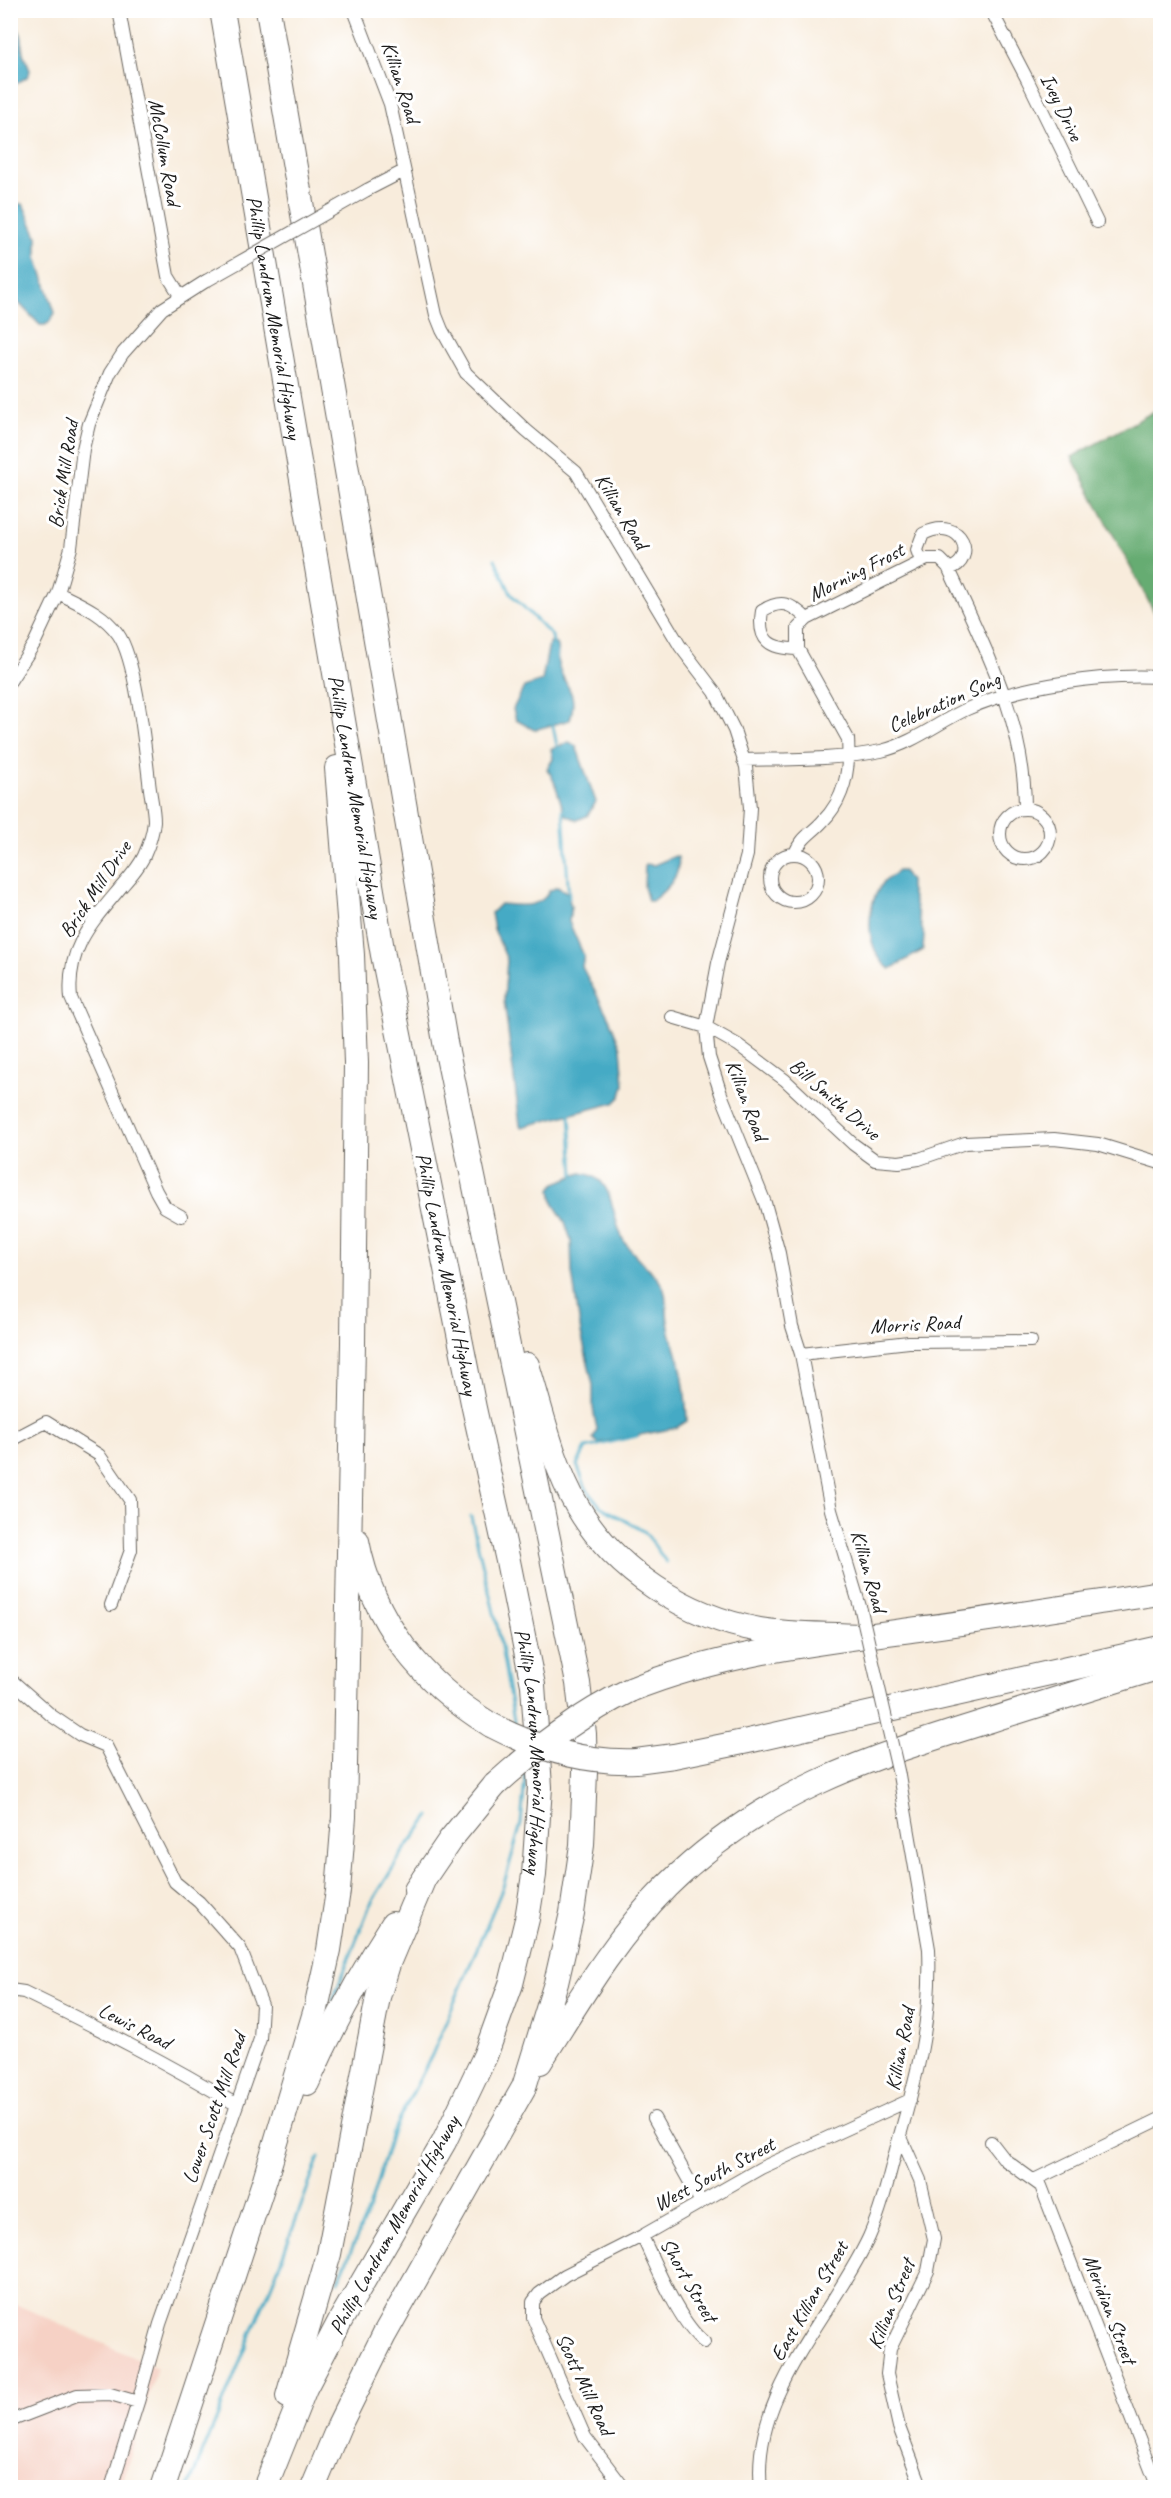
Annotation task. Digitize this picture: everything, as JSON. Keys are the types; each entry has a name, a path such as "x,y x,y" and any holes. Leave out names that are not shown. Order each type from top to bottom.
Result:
{"highway":[{"name":"Phillip Landrum Memorial Highway","path":"222,10 393,1009 526,1651 538,1739 540,1787 534,1875 527,1919 511,1984 485,2056 444,2142 340,2320 305,2388 263,2487"},
{"name":"Phillip Landrum Memorial Highway","path":"268,10 418,893 446,1042 579,1683 584,1734 585,1819 572,1913 556,1983 524,2087 379,2346 339,2426 313,2487"},
{"path":"163,2487 212,2332 265,2178 316,2009 329,1950 338,1891 344,1817 355,1051 352,955 327,634"},
{"path":"485,1230 559,1469 582,1513 612,1551 659,1590 678,1602 716,1618 738,1625 780,1632 860,1636"},
{"path":"350,1506 361,1562 368,1582 387,1622 423,1672 440,1688 491,1725 554,1752 597,1760 636,1761 674,1756 1161,1648"},
{"path":"265,2178 330,2031 376,1950 462,1825 495,1785 565,1727 630,1690 709,1663 860,1636 1161,1593"},
{"path":"524,2087 590,1980 640,1915 695,1861 756,1815 789,1795 859,1762 1161,1668"},
{"path":"263,2487 329,2254 378,1997 389,1961 424,1878"}],"street":[{"name":"McCollum Road","path":"119,10 168,276 181,297"},
{"name":"Killian Road","path":"354,10 390,104 436,315 453,354 481,389 576,472 680,646 715,692 734,730 743,760 750,808 747,855 718,963 706,1027 709,1057 721,1094 765,1203 779,1253 831,1510 861,1610 899,1775 925,1917 930,1978 928,2021 922,2056 900,2135"},
{"name":"Ivey Drive","path":"991,10 1097,222"},
{"name":"Brick Mill Road","path":"10,681 34,644 58,592 71,548 83,449 89,424 102,390 123,353 162,309 206,281 404,171"},
{"path":"921,561 917,550 923,534 939,528 950,529 958,535 964,551 963,561 957,567 949,569 995,667 1018,738 1025,780 1025,808"},
{"name":"Morning Frost","path":"798,649 798,628 807,619 921,561 940,559 949,569"},
{"name":"Brick Mill Drive","path":"58,592 91,609 108,622 119,636 128,656 144,739 154,821 151,839 143,859 89,926 73,955 69,980 71,998 156,1191 165,1207 181,1216"},
{"path":"795,853 799,842 823,822 838,802 846,783 849,754 848,739 798,649 782,649 773,646 766,640 759,627 762,611 774,603 791,605 807,619"},
{"name":"Celebration Song","path":"743,760 882,751 911,739 966,710 1032,688 1090,680 1161,676"},
{"path":"1025,808 1041,814 1050,828 1048,845 1043,852 1028,859 1020,859 1005,851 999,835 1000,827 1009,813 1025,808"},
{"path":"795,853 812,861 819,879 811,896 793,903 776,895 769,877 777,860 795,853"},
{"path":"672,1017 706,1027"},
{"name":"Bill Smith Drive","path":"706,1027 738,1045 785,1080 853,1144 875,1160 899,1162 919,1159 966,1143 1054,1139 1098,1144 1161,1164"},
{"name":"Morris Road","path":"801,1354 909,1342 1031,1341"},
{"path":"10,1441 46,1422 99,1455 130,1500 131,1550 111,1605"},
{"name":"Lower Scott Mill Road","path":"10,1679 52,1716 80,1735 106,1746 175,1882 199,1902 240,1948 262,2005 260,2039 159,2324 138,2402 111,2487"},
{"name":"Lewis Road","path":"10,1990 24,1992 121,2040 190,2076 237,2105"},
{"name":"West South Street","path":"543,2292 565,2275 642,2236 761,2168 910,2100"},
{"path":"654,2118 701,2202"},
{"path":"991,2142 1005,2160 1034,2180 1161,2119"},
{"name":"East Killian Street","path":"761,2487 761,2444 769,2415 792,2368 868,2237 884,2194 900,2135"},
{"name":"Killian Street","path":"900,2135 920,2180 934,2239 928,2271 890,2349 887,2374 899,2427 922,2487"},
{"name":"Meridian Street","path":"1034,2180 1041,2186 1158,2487"},
{"name":"Short Street","path":"642,2236 682,2314 695,2336 704,2342"},
{"name":"Scott Mill Road","path":"543,2292 533,2302 533,2318 585,2437 624,2487"},
{"path":"10,2421 77,2395 110,2394 138,2402"}],"shaded area":[{"path":"11,2302 157,2368 121,2487 11,2488"}],"green space":[{"path":"1160,408 1160,623 1072,457"}],"water":[{"path":"15,25 21,35 23,53 30,71 27,77 11,87 11,26"},
{"path":"23,204 37,236 37,257 55,313 45,325 40,325 11,295 11,206"},
{"path":"549,643 556,644 558,663 572,695 572,709 570,720 534,730 516,720 513,709 524,687 542,681"},
{"path":"569,742 576,746 596,802 587,816 577,820 566,815 547,769 553,759 551,749"},
{"path":"675,856 678,857 679,864 672,882 652,901 648,901 644,887 645,864 654,865"},
{"path":"898,871 903,871 910,881 924,935 923,950 890,969 876,952 870,928 870,916 877,893 883,883"},
{"path":"557,887 567,892 571,906 569,922 584,956 582,967 609,1018 621,1048 624,1085 621,1096 614,1103 522,1127 504,1000 507,960 494,929 491,913 500,904 534,904"},
{"path":"581,1173 592,1176 606,1188 622,1237 657,1278 664,1290 670,1331 680,1365 686,1405 687,1421 676,1428 598,1443 593,1438 597,1430 593,1408 593,1385 581,1333 572,1273 571,1240 565,1222 553,1203 551,1189 555,1183"}],"waterway":[{"path":"495,559 511,594 552,636 553,643"},
{"path":"553,726 557,746"},
{"path":"563,810 569,898"},
{"path":"570,1115 574,1175"},
{"path":"637,1436 586,1448 577,1465 586,1488 600,1506 645,1532 666,1562"},
{"path":"471,1517 498,1629 515,1727"},
{"path":"338,2281 369,2209 392,2133 432,2055 503,1887 521,1824 524,1772"},
{"path":"333,2000 370,1905 402,1853 430,1816"},
{"path":"188,2488 276,2274 319,2157"}]}
